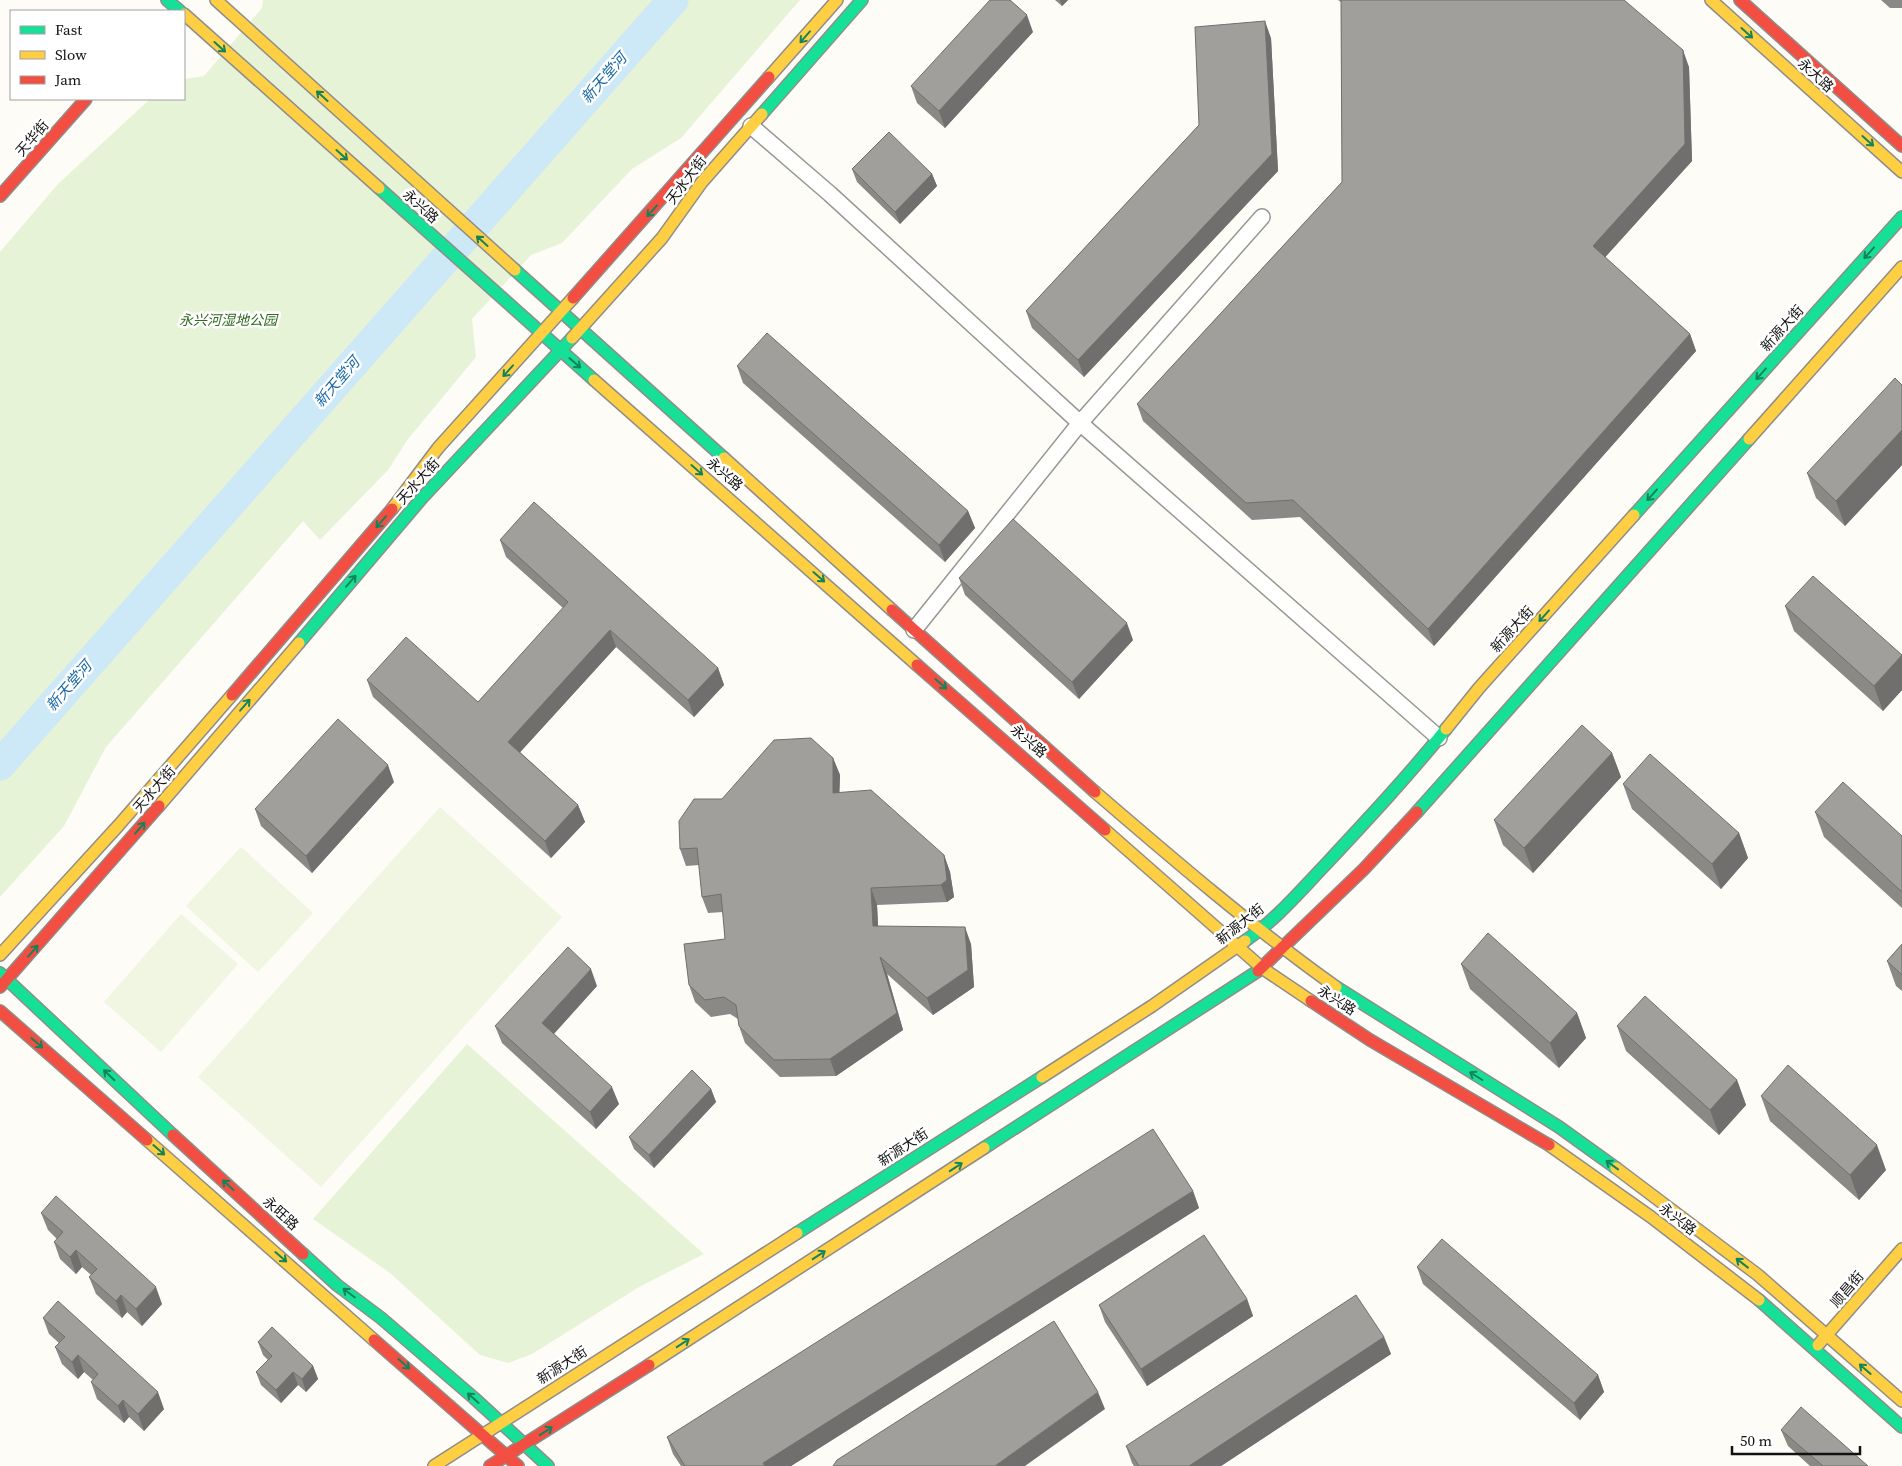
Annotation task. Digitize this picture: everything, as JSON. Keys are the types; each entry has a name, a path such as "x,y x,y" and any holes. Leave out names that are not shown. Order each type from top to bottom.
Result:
{"main road":[{"name":"永兴路","path":"216,0 1077,777 1222,901 1261,930 1281,948 1352,998 1559,1127 1662,1201 1751,1270 1902,1401"},
{"name":"天水大街","path":"0,955 118,826 401,499 438,448 542,334 837,0"},
{"name":"天水大街","path":"3,980 163,801 422,498 580,330 662,238 702,182 862,0"},
{"name":"永大路","path":"1711,0 1902,172"},
{"name":"永大路","path":"1740,0 1902,146"},
{"name":"永兴路","path":"185,15 542,334 1262,968 1370,1040 1551,1146 1650,1217 1752,1294 1902,1427"},
{"name":"天华街","path":"0,196 85,100"},
{"name":"新源大街","path":"434,1466 499,1422 1152,1006 1261,930 1364,824 1439,738 1479,688 1902,217"},
{"path":"490,1466 1262,968 1364,869 1426,802 1902,267"},
{"name":"永旺路","path":"3,980 330,1278 382,1318 548,1466"},
{"path":"0,1011 518,1466"},
{"name":"顺昌街","path":"1814,1349 1902,1249"}],"street":[{"path":"752,126 830,194 1080,423 1439,738"},
{"path":"914,630 1080,423 1262,217"}],"green space":[{"name":"永兴河湿地公园","path":"263,0 800,0 681,138 632,169 562,243 531,255 472,319 476,357 408,439 388,470 320,540 303,521 106,747 64,826 0,897 0,252 58,184 149,100 185,100 185,79 204,76 262,8"},
{"path":"440,807 562,917 321,1187 198,1077"},
{"path":"241,847 313,913 258,972 186,906"},
{"path":"181,914 238,964 161,1052 104,1002"},
{"path":"467,1044 704,1254 639,1287 532,1354 508,1363 480,1355 390,1273 313,1219"}],"building":[{"path":"990,0 1010,0 1027,15 939,111 911,86"},
{"path":"1341,0 1624,0 1683,50 1685,144 1593,246 1690,334 1428,629 1293,500 1246,503 1137,404 1342,182"},
{"path":"1265,21 1272,154 1078,360 1026,311 1199,125 1195,27"},
{"path":"889,132 932,174 895,212 852,169"},
{"path":"767,333 968,511 939,545 737,366"},
{"path":"1895,378 1902,385 1902,430 1836,501 1807,473"},
{"path":"534,502 718,668 688,700 610,630 508,742 578,805 545,841 367,680 406,637 478,702 568,602 500,540"},
{"path":"1013,519 1127,623 1072,682 959,578"},
{"path":"1813,576 1902,655 1874,686 1785,606"},
{"path":"338,719 388,765 306,856 255,809"},
{"path":"1582,725 1612,753 1524,848 1494,820"},
{"path":"811,738 833,758 833,793 871,790 944,855 947,880 941,885 871,888 873,926 965,927 968,970 927,998 880,957 897,1013 830,1059 774,1060 739,1026 736,1005 724,997 705,1000 689,985 684,944 725,939 721,894 702,897 697,848 680,849 679,821 694,799 722,799 774,740"},
{"path":"1650,754 1739,833 1712,864 1623,784"},
{"path":"1843,782 1902,836 1902,892 1815,812"},
{"path":"1488,933 1577,1013 1550,1043 1461,964"},
{"path":"1902,944 1902,975 1887,961"},
{"path":"568,947 591,969 542,1023 612,1087 590,1112 495,1026"},
{"path":"1645,996 1737,1080 1710,1110 1617,1026"},
{"path":"1788,1065 1877,1145 1850,1175 1761,1096"},
{"path":"692,1070 711,1089 649,1155 629,1137"},
{"path":"1153,1129 1193,1191 763,1463 765,1466 685,1466 667,1437"},
{"path":"56,1196 156,1287 136,1309 121,1295 116,1301 89,1277 97,1269 76,1250 70,1257 54,1242 63,1232 41,1213"},
{"path":"1204,1235 1247,1299 1141,1369 1099,1305"},
{"path":"1442,1239 1598,1375 1574,1403 1417,1267"},
{"path":"1356,1295 1384,1337 1189,1466 1139,1466 1126,1446"},
{"path":"58,1301 158,1392 138,1414 123,1400 118,1406 91,1382 98,1374 78,1355 72,1362 55,1347 65,1337 43,1318"},
{"path":"1054,1321 1098,1392 995,1466 833,1466 837,1460"},
{"path":"272,1327 313,1366 302,1379 293,1372 276,1390 256,1372 272,1356 258,1342"},
{"path":"1801,1407 1868,1466 1823,1466 1781,1430"}],"waterway":[{"name":"新天堂河","path":"0,765 673,0"}],"traffic: fast":[{"path":"167,0 179,10"},
{"path":"762,114 862,0"},
{"path":"379,188 594,380"},
{"path":"1634,515 1902,217"},
{"path":"515,270 724,458"},
{"path":"299,643 422,498 572,338"},
{"path":"1417,812 1749,439"},
{"path":"1245,941 1267,924 1298,894 1388,797 1446,729"},
{"path":"984,1148 1258,971"},
{"path":"0,973 173,1135"},
{"path":"1336,987 1559,1127 1616,1168"},
{"path":"797,1233 1042,1077"},
{"path":"303,1254 337,1285 381,1318 474,1398 548,1466"},
{"path":"1759,1300 1902,1427"}],"traffic: slow":[{"path":"216,0 515,270"},
{"path":"769,77 837,0"},
{"path":"1711,0 1902,172"},
{"path":"185,15 379,188"},
{"path":"572,338 662,238 702,182 762,114"},
{"path":"1749,439 1902,267"},
{"path":"392,509 438,448 573,298"},
{"path":"594,380 917,665"},
{"path":"724,458 892,610"},
{"path":"1446,729 1479,688 1634,515"},
{"path":"159,806 299,643"},
{"path":"0,955 118,826 232,695"},
{"path":"1095,792 1244,917 1336,987"},
{"path":"1105,830 1262,968 1311,1001"},
{"path":"1042,1077 1152,1006 1245,941"},
{"path":"147,1140 374,1340"},
{"path":"1549,1145 1651,1217 1759,1300"},
{"path":"649,1365 984,1148"},
{"path":"1616,1168 1758,1275 1902,1401"},
{"path":"434,1466 797,1233"},
{"path":"1818,1345 1902,1249"}],"traffic: jam":[{"path":"1740,0 1902,146"},
{"path":"573,298 769,77"},
{"path":"0,196 85,100"},
{"path":"232,695 392,509"},
{"path":"892,610 1095,792"},
{"path":"917,665 1105,830"},
{"path":"0,987 159,806"},
{"path":"1258,971 1364,869 1417,812"},
{"path":"1311,1001 1370,1040 1549,1145"},
{"path":"0,1011 147,1140"},
{"path":"173,1135 303,1254"},
{"path":"374,1340 518,1466"},
{"path":"490,1466 649,1365"}]}
